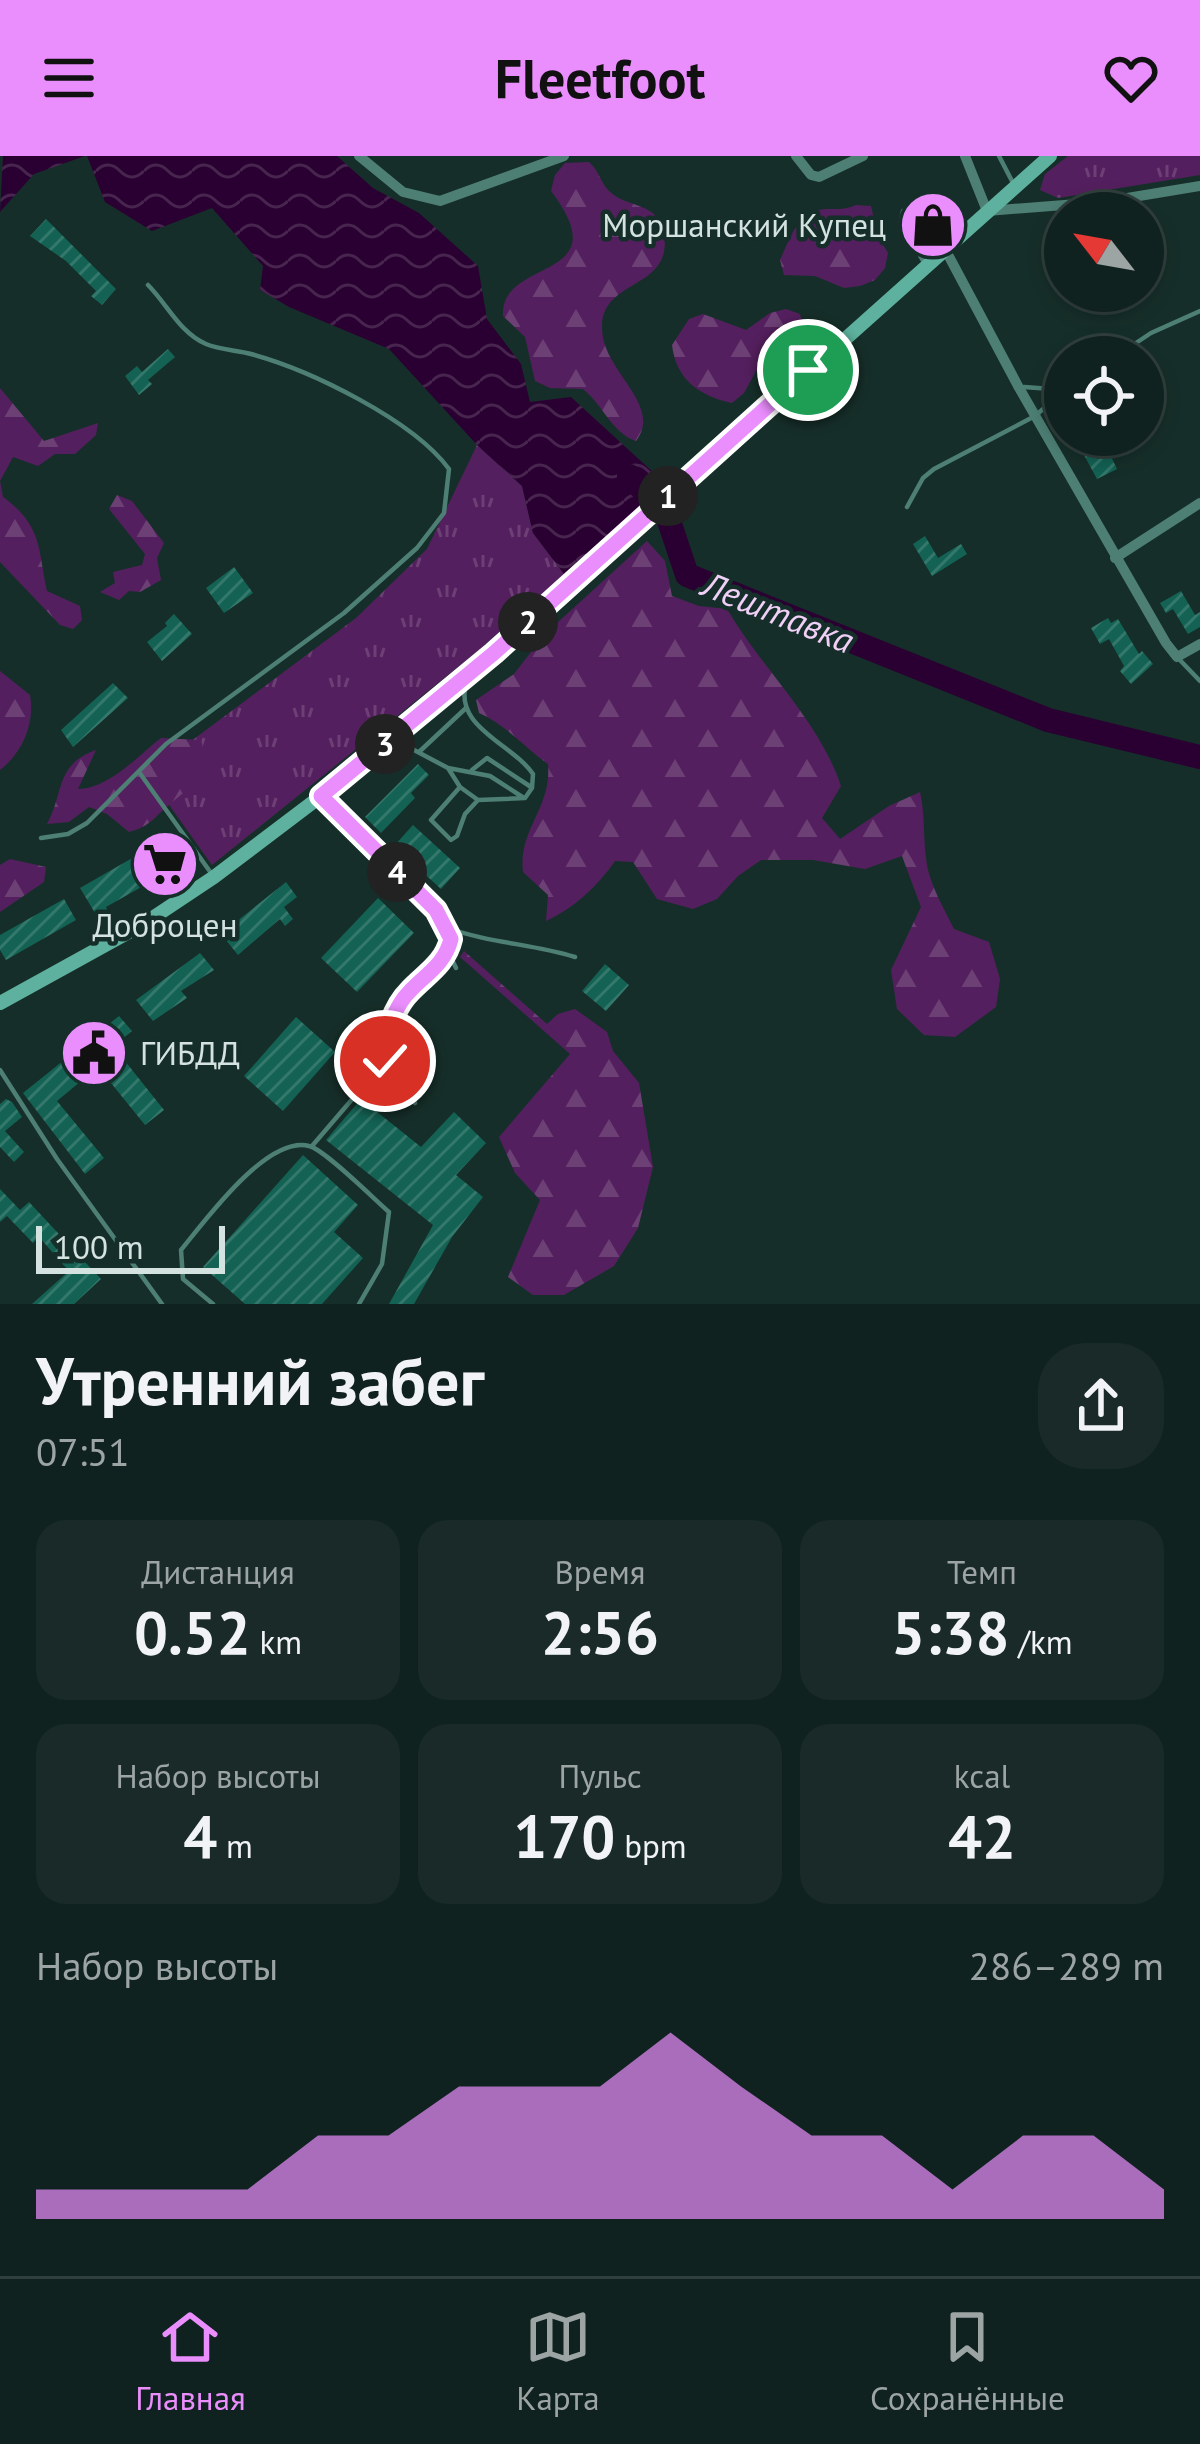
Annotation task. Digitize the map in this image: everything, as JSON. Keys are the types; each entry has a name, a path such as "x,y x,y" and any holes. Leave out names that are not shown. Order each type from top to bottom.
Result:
{"main road":[{"path":"0,1003 145,922 214,877 392,739 1050,156"}],"street":[{"path":"358,156 404,192 440,201 564,156"},
{"path":"796,156 819,178 863,156"},
{"path":"965,156 987,211 1103,202 1200,186"},
{"path":"1015,187 1035,208"},
{"path":"945,249 1115,558 1177,657 1200,644"},
{"path":"1115,558 1200,503"}],"lane":[{"path":"999,156 1015,187"},
{"path":"926,266 901,222 903,212 931,195 942,198 962,233"},
{"path":"41,838 68,834 87,823 166,744 344,613 417,548 445,513 449,469 412,431 359,401 253,354 207,345 177,321 148,285"},
{"path":"1146,336 1200,311"},
{"path":"1018,386 1044,388"},
{"path":"907,507 923,478 934,469 1044,408"},
{"path":"1177,657 1200,681"},
{"path":"468,676 462,693 469,717 533,774 525,798"},
{"path":"419,752 466,708"},
{"path":"392,739 448,768 472,770 525,798"},
{"path":"472,770 487,758 532,788"},
{"path":"448,768 460,787 478,800 525,798"},
{"path":"139,772 214,877"},
{"path":"460,787 431,820 451,840 478,800"},
{"path":"321,796 436,910 448,928 448,951 456,968"},
{"path":"448,928 474,938 533,945 575,957"},
{"path":"312,1145 385,1061 399,1004 448,951"},
{"path":"385,1061 415,1103"},
{"path":"0,1070 57,1159 162,1304"},
{"path":"214,1304 183,1279 182,1250 238,1181 289,1145 312,1145 389,1212 382,1264 359,1304"}],"green space":[{"path":"1068,156 1200,156 1200,175 1095,192 1044,192 1040,190 1045,174"},
{"path":"589,162 616,197 656,216 664,234 658,265 613,300 602,327 604,343 642,414 643,427 636,441 620,432 583,389 550,388 535,381 525,337 503,316 507,297 519,284 566,255 573,241 569,220 551,191 565,163"},
{"path":"871,206 878,236 888,253 885,268 875,280 844,288 815,276 784,275 780,260 808,214"},
{"path":"786,309 800,314 804,330 796,343 766,353 744,393 732,403 700,391 678,367 672,345 689,319 703,314 746,330 770,313"},
{"path":"0,388 44,441 98,423 96,435 75,454 55,454 38,466 13,457 0,481"},
{"path":"477,445 522,486 533,533 564,574 479,650 212,865 147,774 356,618 427,549"},
{"path":"0,481 3,497 32,529 47,591 80,606 82,620 73,629 60,625 0,562"},
{"path":"117,495 132,501 164,543 157,558 161,580 140,592 129,591 119,600 100,592 115,583 113,572 142,565 145,554 109,509"},
{"path":"647,541 665,561 672,596 727,609 819,739 841,786 822,818 840,839 889,806 920,792 927,867 937,895 954,929 989,942 1000,979 996,1007 955,1037 924,1035 897,1009 891,970 921,907 902,856 865,869 813,860 761,860 717,899 693,909 657,899 633,862 615,861 585,896 546,921 548,895 523,872 523,857 545,793 548,764 479,713 476,700 514,674 545,634"},
{"path":"0,671 30,695 31,716 26,736 0,770"},
{"path":"161,738 201,740 204,762 193,785 151,821 129,832 107,814 89,807 69,822 47,824 67,771 83,756 96,750 78,789 111,778"},
{"path":"10,859 46,867 44,882 0,912 0,865"},
{"path":"464,951 547,1024 558,1014 575,1009 607,1032 613,1051 639,1083 653,1167 638,1228 614,1266 564,1295 533,1295 508,1277 540,1200 515,1173 499,1137 570,1054 460,957"}],"water":[{"path":"3,156 85,156 34,174 0,212"},
{"path":"87,156 337,156 373,188 419,213 478,266 487,319 521,364 530,402 571,397 667,485 564,574 533,533 522,486 477,445 389,349 260,290 263,266 212,208 152,231 105,202"}],"building":[{"path":"46,219 116,289 102,305 91,296 96,291 66,261 30,236"},
{"path":"168,349 175,357 148,380 152,384 139,395 125,376 137,366 142,372"},
{"path":"1084,456 1111,456 1117,469 1097,479"},
{"path":"925,536 938,558 961,544 967,554 932,576 913,544"},
{"path":"234,567 253,593 224,613 206,588"},
{"path":"1181,591 1195,615 1200,612 1200,627 1188,634 1173,609 1166,613 1160,603"},
{"path":"174,614 192,634 162,661 147,642"},
{"path":"1108,618 1111,623 1118,619 1139,654 1142,651 1153,664 1131,684 1120,671 1124,666 1109,639 1100,644 1091,628"},
{"path":"113,683 128,698 73,747 61,730"},
{"path":"418,764 429,775 411,793 415,798 381,833 365,817"},
{"path":"413,825 460,868 441,889 394,846"},
{"path":"169,837 184,863 106,907 113,923 104,928 80,888"},
{"path":"286,882 297,897 284,907 293,919 285,926 280,919 238,955 221,934"},
{"path":"378,898 414,933 357,992 321,958"},
{"path":"64,899 76,920 6,960 0,935"},
{"path":"200,953 214,970 181,991 187,998 153,1021 136,1000"},
{"path":"605,964 629,985 606,1011 582,991"},
{"path":"119,1016 132,1031 113,1046 164,1110 145,1125 98,1067 57,1101 104,1158 85,1174 23,1093"},
{"path":"296,1017 335,1052 283,1111 244,1076"},
{"path":"6,1099 22,1117 5,1131 24,1152 14,1162 0,1147 0,1104"},
{"path":"361,1099 421,1147 454,1112 486,1143 456,1175 483,1197 452,1237 414,1304 389,1304 433,1225 326,1140"},
{"path":"303,1155 358,1205 334,1232 363,1258 322,1304 245,1304 203,1267"},
{"path":"0,1189 20,1210 29,1202 101,1279 74,1304 32,1304 69,1271 39,1237 33,1243 7,1216 0,1222"}],"waterway":[{"name":"Лештавка","path":"629,476 666,512 687,575 1048,720 1200,757"}],"place":[{"name":"Моршанский Купец","path":"933,225"},
{"name":"Доброцен","path":"165,864"},
{"name":"ГИБДД","path":"94,1053"}],"route":[{"path":"385,1061 399,1004 440,963 451,939 436,910 321,796 468,676 808,370"}]}
